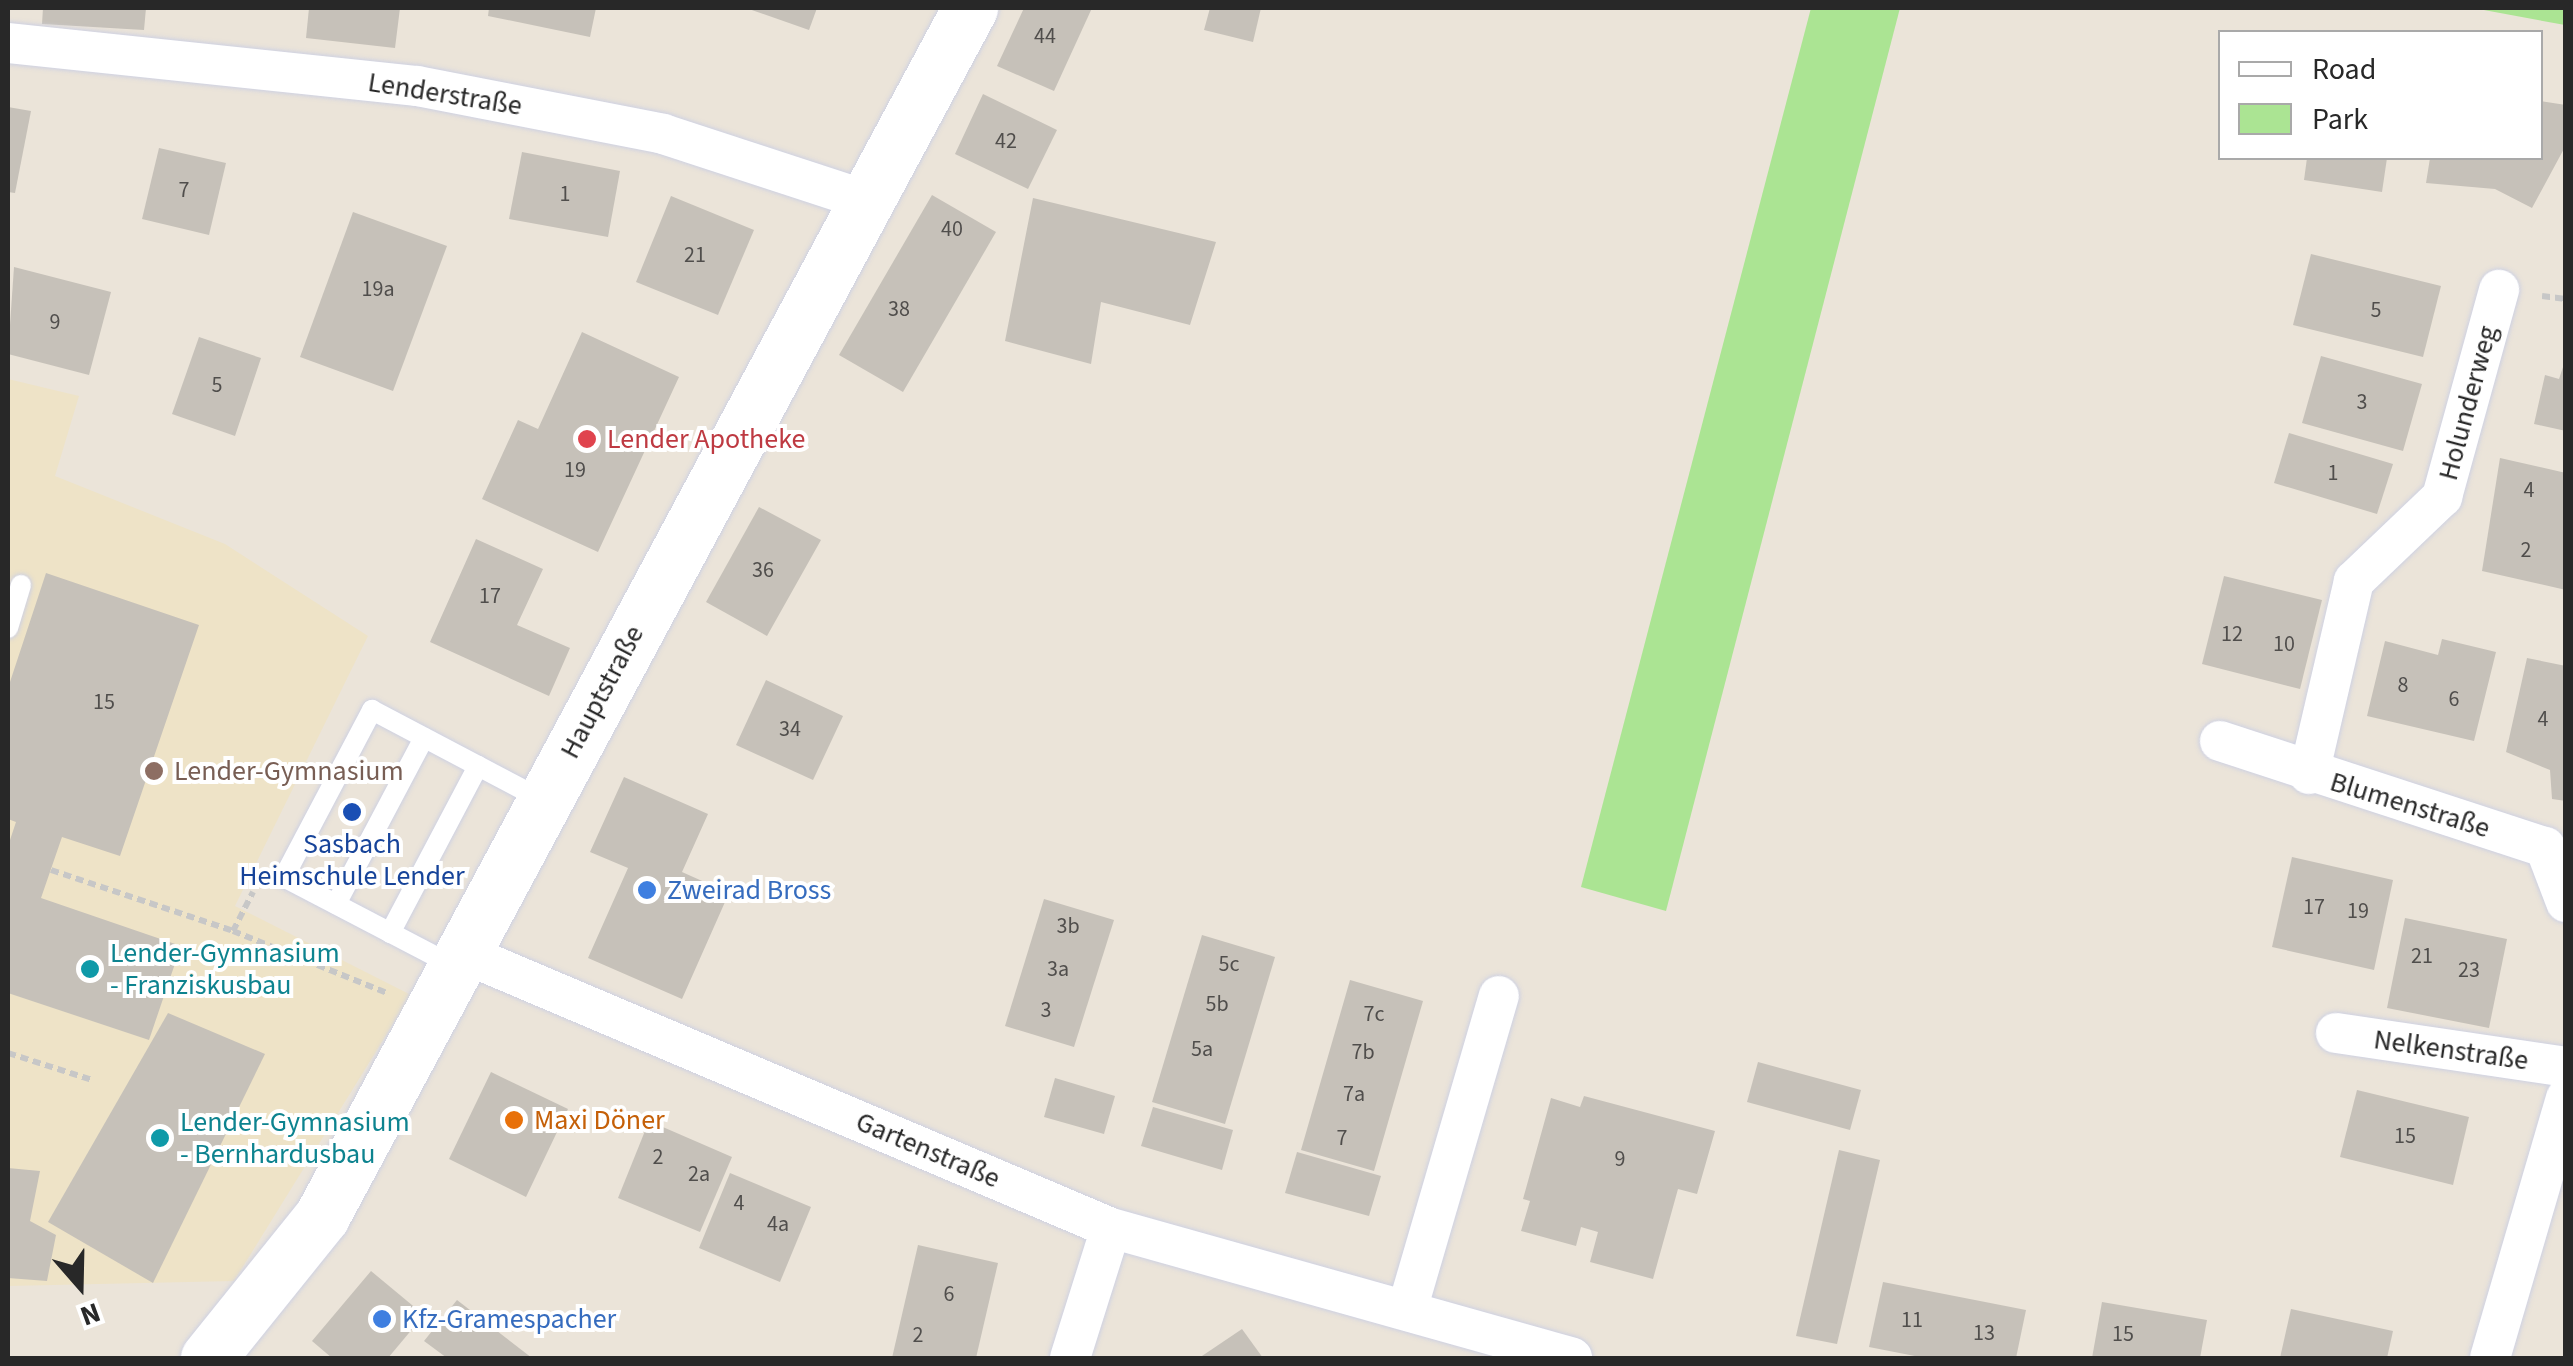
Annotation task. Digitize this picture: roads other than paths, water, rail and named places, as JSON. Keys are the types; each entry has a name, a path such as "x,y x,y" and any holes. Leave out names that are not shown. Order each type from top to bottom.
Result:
{"street":[{"name":"Hauptstraße","path":"208,1358 322,1216 871,202 970,8"},
{"name":"Lenderstraße","path":"8,44 417,86 663,134 871,202"},
{"name":"Holunderweg","path":"2309,774 2354,581 2442,498 2499,290"},
{"name":"Blumenstraße","path":"2220,741 2309,774 2545,847 2566,902"},
{"name":"Gartenstraße","path":"459,960 1111,1228 1572,1358"},
{"path":"1407,1310 1499,996"},
{"name":"Nelkenstraße","path":"2336,1033 2566,1068"},
{"path":"2490,1358 2566,1098"},
{"path":"1070,1358 1111,1228"}],"lane":[{"path":"8,628 21,585"},
{"path":"459,960 390,933 284,877 372,710 544,800"},
{"path":"336,904 424,738"},
{"path":"390,933 478,766"}],"place":[{"name":"Lender Apotheke","path":"587,439"},
{"name":"Lender-Gymnasium","path":"154,771"},
{"name":"Sasbach Heimschule Lender","path":"352,812"},
{"name":"Zweirad Bross","path":"647,890"},
{"name":"Lender-Gymnasium - Franziskusbau","path":"90,969"},
{"name":"Maxi Döner","path":"514,1120"},
{"name":"Lender-Gymnasium - Bernhardusbau","path":"160,1138"},
{"name":"Kfz-Gramespacher","path":"382,1319"}]}
